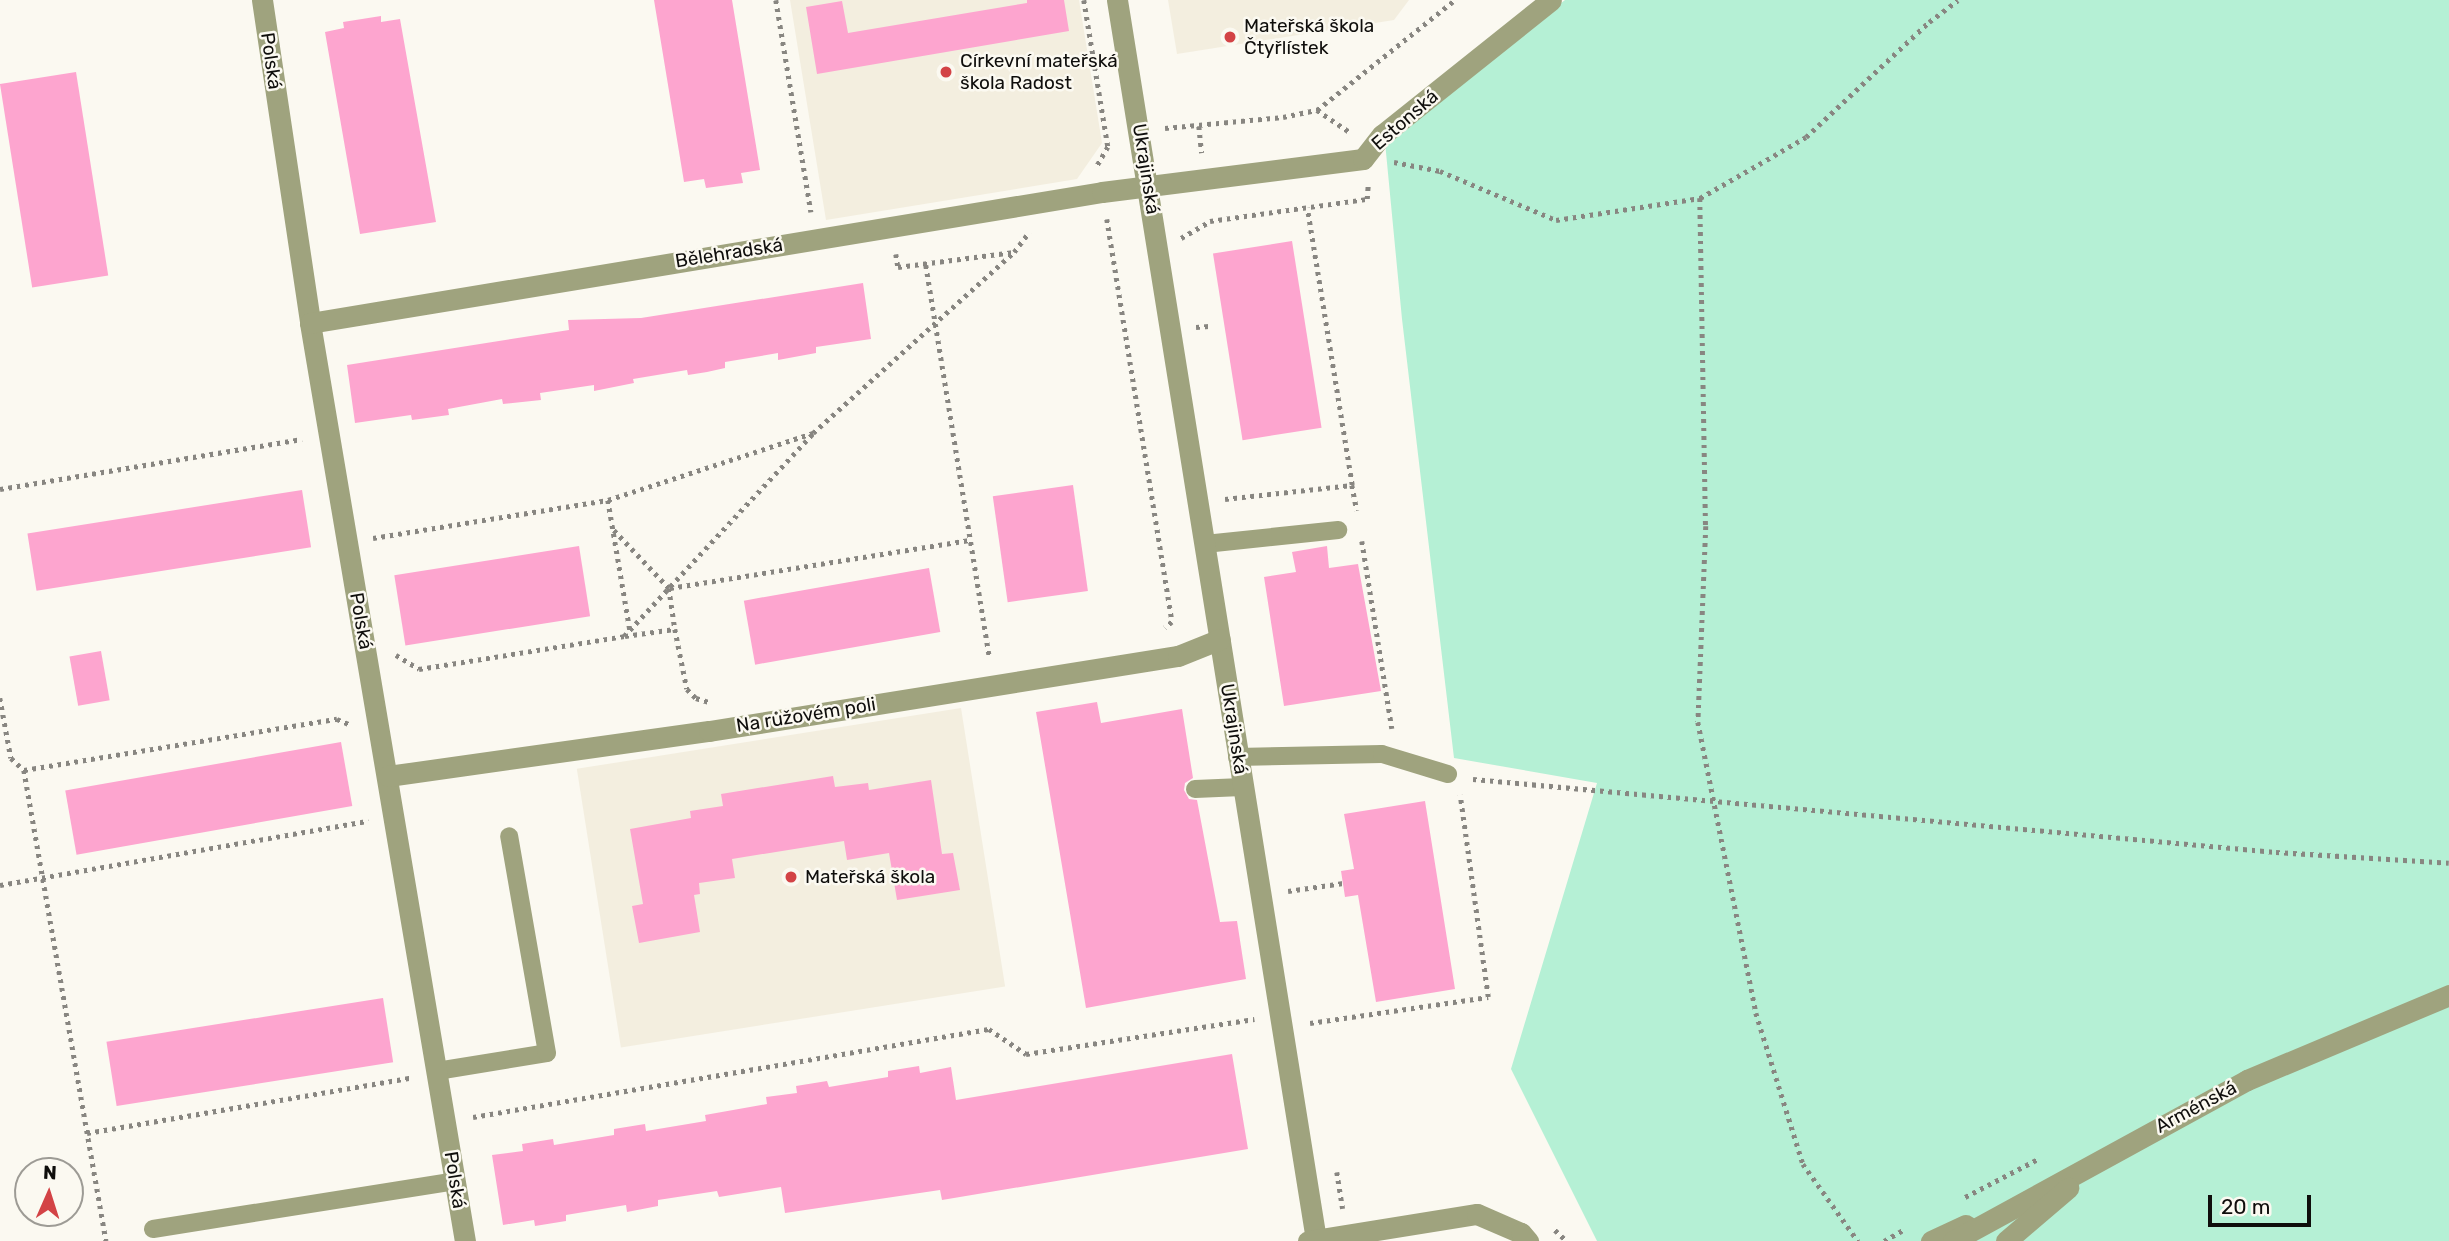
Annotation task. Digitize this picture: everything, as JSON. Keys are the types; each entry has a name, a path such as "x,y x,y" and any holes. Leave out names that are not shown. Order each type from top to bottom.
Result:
{"street":[{"name":"Polská","path":"262,0 310,323 388,776 427,1074 455,1181 465,1241"},
{"name":"Ukrajinská","path":"1117,0 1149,186 1312,1240 1477,1214 1521,1233 1528,1241"},
{"name":"Estonská","path":"1149,186 1363,159 1377,141 1551,0"},
{"name":"Bělehradská","path":"310,323 1149,186"},
{"name":"Na růžovém poli","path":"388,776 709,731 1178,656 1220,639"},
{"name":"Arménská","path":"1953,1241 2247,1080 2449,995"},
{"path":"2006,1241 2112,1152"},
{"path":"1931,1241 2039,1194"}],"lane":[{"path":"1205,544 1338,530"},
{"path":"1237,757 1397,756 1453,776"},
{"path":"1195,789 1242,787"},
{"path":"427,1074 547,1053 509,836"},
{"path":"153,1229 455,1181"}],"path":[{"path":"776,0 813,224"},
{"path":"1084,0 1108,147 1096,167"},
{"path":"1161,129 1283,117 1317,110 1455,0"},
{"path":"1317,110 1377,141 1387,160 1440,171 1556,220 1700,198 1805,137 1929,23 1958,0"},
{"path":"1183,251 1181,238 1210,221 1367,199 1368,178"},
{"path":"1700,198 1706,526 1698,722 1756,1013 1803,1164 1858,1241"},
{"path":"1307,208 1359,525"},
{"path":"1105,210 1172,622 1158,633"},
{"path":"624,636 813,433 1014,252 1029,231"},
{"path":"990,660 926,265 1014,252"},
{"path":"1193,315 1197,341"},
{"path":"1195,328 1209,326"},
{"path":"372,538 608,500 813,433"},
{"path":"0,489 309,438"},
{"path":"1221,499 1352,485"},
{"path":"608,500 630,631"},
{"path":"370,524 374,551"},
{"path":"613,528 669,588 687,689 696,698 717,703"},
{"path":"1361,539 1397,756"},
{"path":"669,588 971,540"},
{"path":"394,653 419,670 675,629"},
{"path":"977,662 1003,658"},
{"path":"0,698 11,758 23,770 106,1241"},
{"path":"23,770 337,719 354,726"},
{"path":"1309,1023 1488,997 1453,776 2276,852 2449,863"},
{"path":"0,885 372,820 374,833"},
{"path":"1287,891 1343,883"},
{"path":"466,1122 474,1115 989,1028 1026,1054 1279,1016"},
{"path":"87,1133 427,1074"}],"shaded area":[{"name":"Církevní mateřská škola Radost","path":"790,0 1079,0 1102,143 1077,179 826,220"},
{"name":"Mateřská škola Čtyřlístek","path":"1168,0 1409,0 1394,20 1177,54"},
{"name":"Mateřská škola","path":"961,708 1005,987 621,1047 577,769"}],"green space":[{"path":"1565,0 2449,0 2449,1241 1597,1241 1511,1069 1597,783 1454,758 1402,319 1385,142"}],"building":[{"path":"654,0 732,0 760,170 741,173 743,183 706,188 704,179 684,182"},
{"path":"1027,0 1064,0 1069,31 817,74 806,7 842,1 848,33 1027,3"},
{"path":"381,16 381,22 400,19 436,222 360,234 325,32 344,28 343,22"},
{"path":"76,72 108,275 32,288 0,84"},
{"path":"1292,241 1322,428 1243,440 1213,254"},
{"path":"863,283 871,339 816,347 816,353 778,360 778,353 725,362 725,368 707,372 688,375 687,370 633,379 634,383 594,391 594,385 540,393 541,400 503,404 502,399 448,409 449,415 412,420 411,415 355,423 347,365 569,330 568,320 641,318"},
{"path":"1073,485 1088,591 1008,602 993,496"},
{"path":"302,490 311,547 36,591 27,533"},
{"path":"579,546 590,616 405,645 394,575"},
{"path":"1327,546 1329,568 1358,564 1381,691 1284,706 1264,577 1296,572 1292,552"},
{"path":"929,568 940,632 755,665 744,601"},
{"path":"101,651 110,700 78,706 69,657"},
{"path":"1097,702 1101,723 1182,709 1193,778 1185,783 1184,790 1189,799 1197,800 1220,922 1237,921 1246,979 1086,1008 1036,712"},
{"path":"341,742 352,806 77,855 65,791"},
{"path":"833,776 835,787 868,783 869,790 931,780 942,854 953,853 960,890 897,900 889,853 847,860 844,841 732,859 735,878 699,883 700,894 694,895 700,932 639,943 632,906 643,904 630,829 691,818 690,811 723,806 721,794"},
{"path":"1425,801 1455,989 1376,1002 1358,895 1345,897 1341,871 1354,869 1344,814"},
{"path":"383,998 393,1062 117,1106 106,1042"},
{"path":"1232,1054 1248,1149 942,1200 940,1190 785,1213 781,1187 719,1197 717,1191 658,1200 658,1206 627,1212 626,1205 566,1215 566,1221 535,1226 534,1220 503,1225 492,1155 523,1151 522,1144 553,1139 554,1145 614,1135 614,1129 645,1124 646,1131 706,1121 705,1115 767,1104 766,1097 797,1093 796,1086 827,1081 829,1087 888,1077 888,1071 919,1066 920,1073 951,1067 956,1100"}],"place":[{"name":"Mateřská škola Čtyřlístek","path":"1230,37"},
{"name":"Církevní mateřská škola Radost","path":"946,72"},
{"name":"Mateřská škola","path":"791,877"}]}
